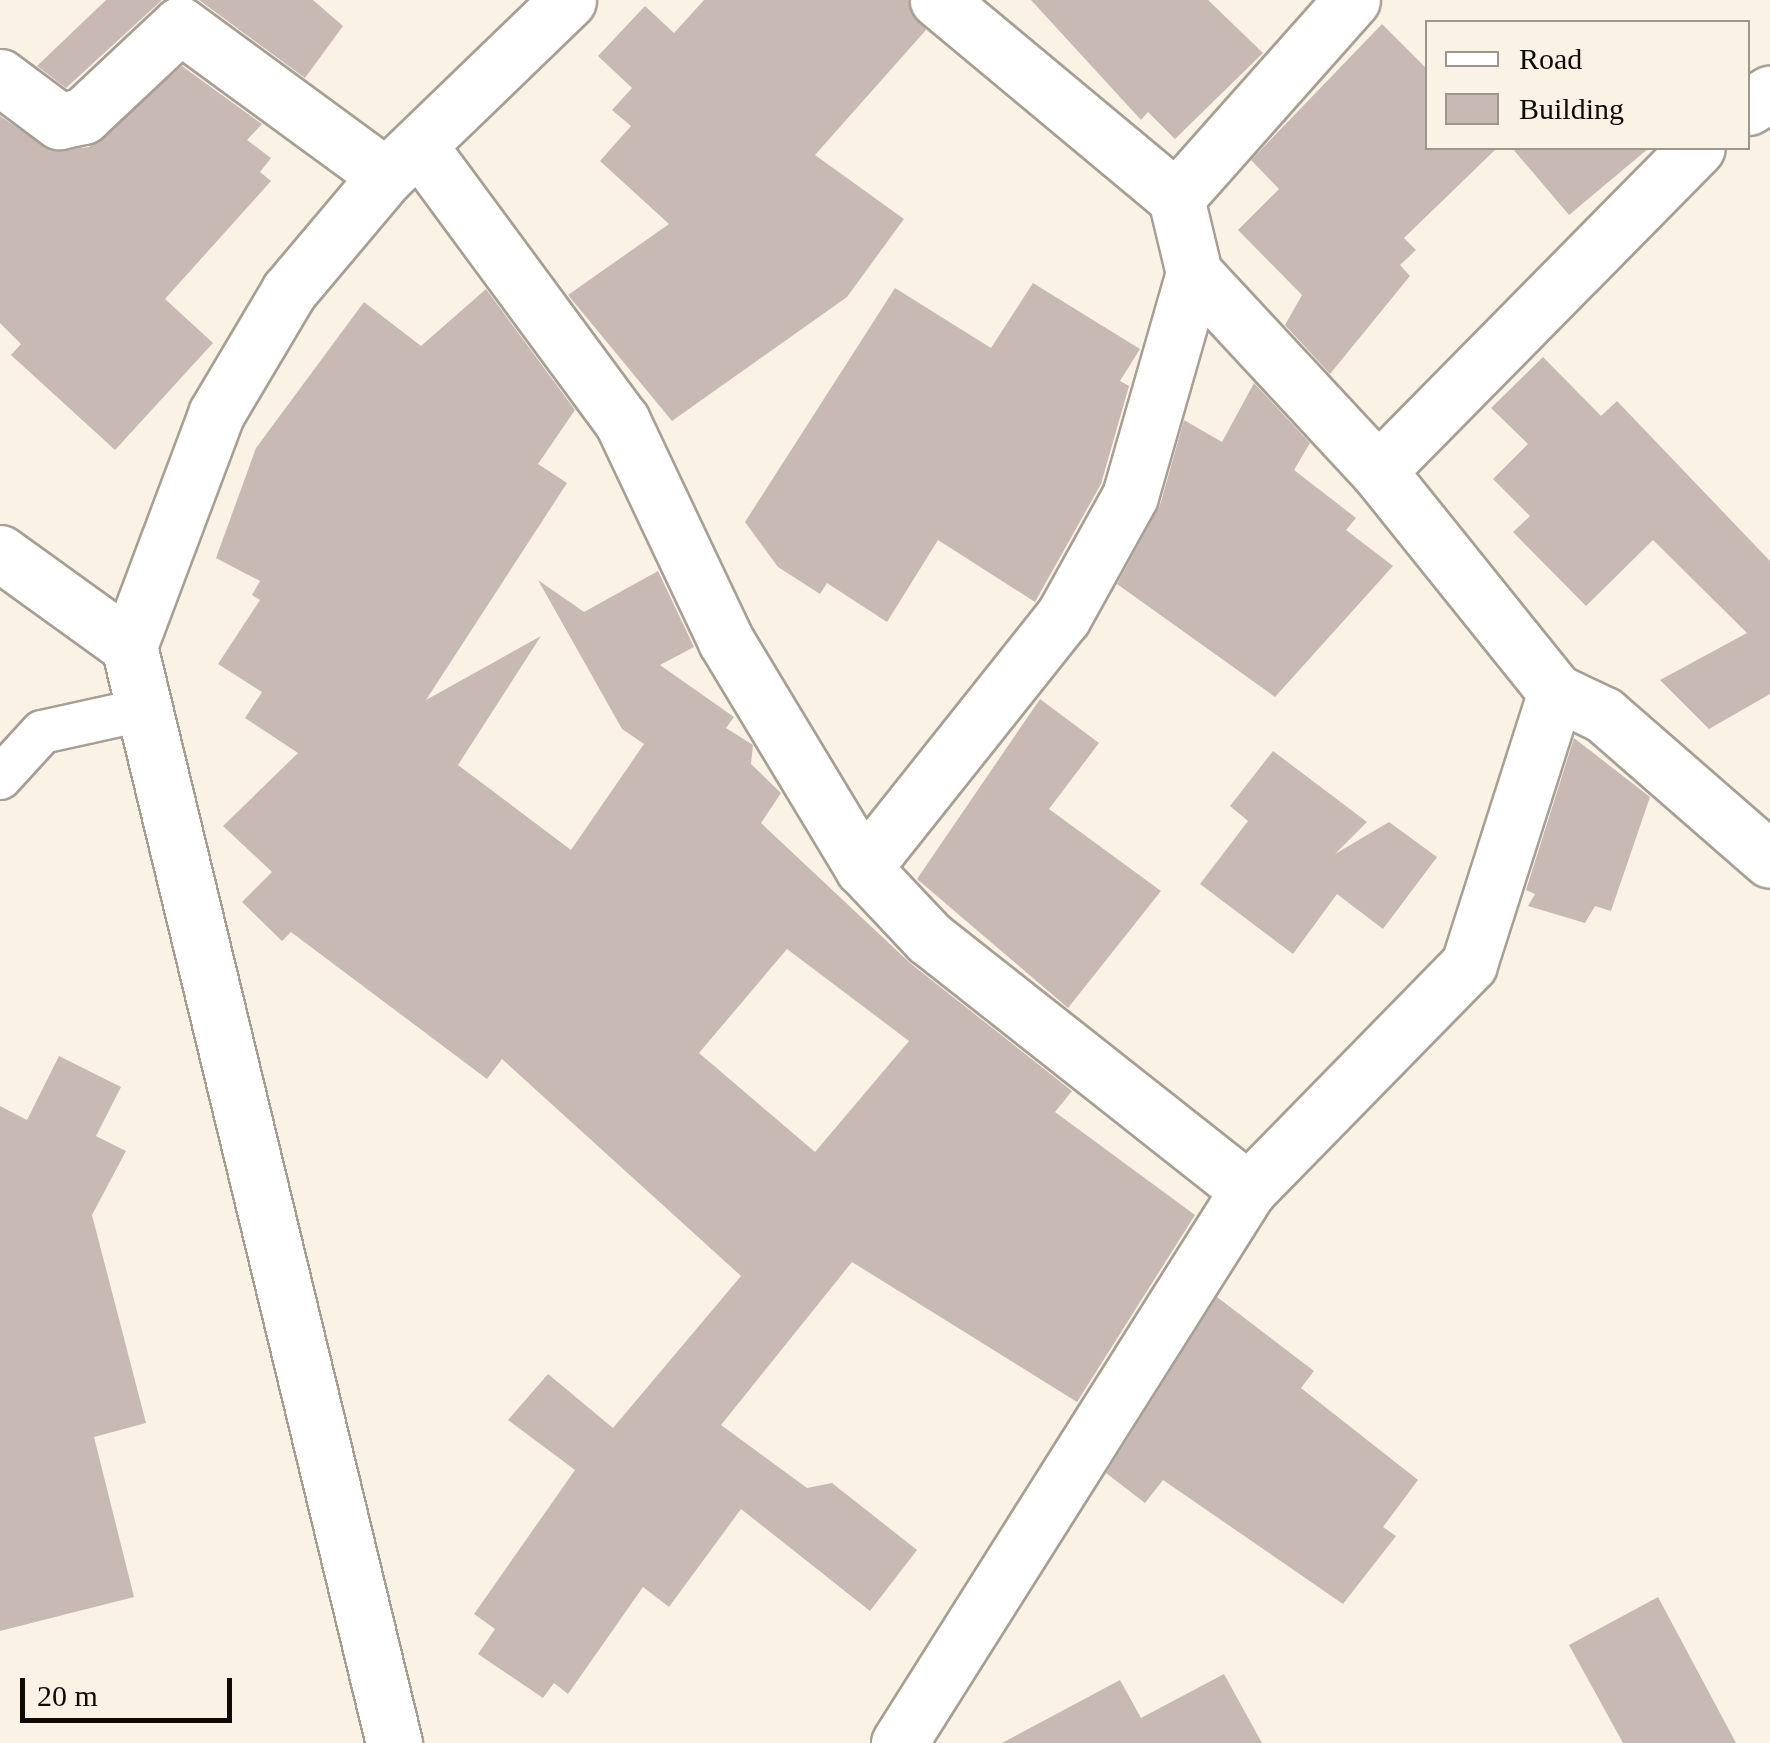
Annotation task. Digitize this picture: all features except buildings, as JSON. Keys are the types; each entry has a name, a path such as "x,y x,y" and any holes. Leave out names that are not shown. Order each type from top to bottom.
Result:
{"street":[{"path":"128,646 216,414 288,291 403,161 568,0"},
{"path":"864,868 1063,617 1130,496 1194,274 1176,198 938,0"},
{"path":"1176,198 1352,0"},
{"path":"0,77 60,120 83,116 180,25 403,161 622,420 726,640 864,868 929,938 1248,1190"},
{"path":"1378,471 1694,150"},
{"path":"1194,274 1378,471 1556,692 1604,715 1770,860"},
{"path":"0,553 128,646 148,709 394,1743"},
{"path":"898,1743 1248,1190 1469,964 1556,692"}],"lane":[{"path":"0,778 42,732 148,709"}]}
